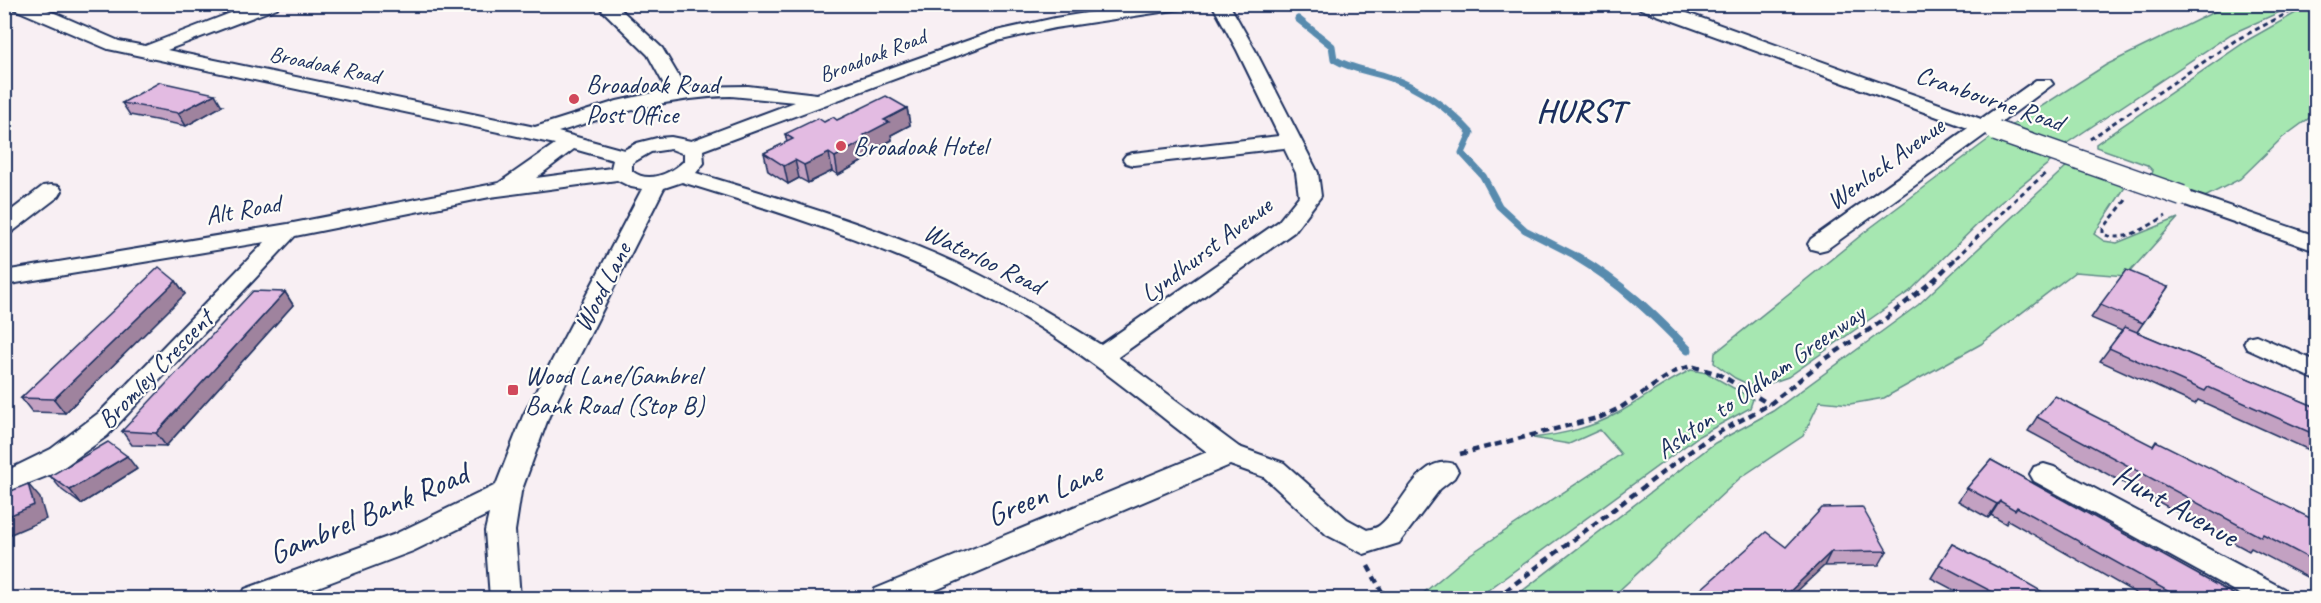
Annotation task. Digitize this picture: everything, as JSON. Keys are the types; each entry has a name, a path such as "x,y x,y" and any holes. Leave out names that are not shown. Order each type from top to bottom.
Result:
{"street":[{"name":"Broadoak Road","path":"18,4 114,45 571,142 624,165 634,182 656,183"},
{"path":"146,52 271,4"},
{"path":"604,4 656,52 679,94"},
{"name":"Broadoak Road","path":"690,148 930,58 992,38 1101,10 1181,4"},
{"name":"Lyndhurst Avenue","path":"1101,357 1286,227 1310,196 1307,173 1246,50 1220,4"},
{"path":"1652,7 1679,4"},
{"name":"Cranbourne Road","path":"1652,7 2316,244"},
{"name":"Wenlock Avenue","path":"1820,244 1989,128 2043,84"},
{"path":"536,133 595,114 679,94 757,91 819,100"},
{"path":"1133,159 1291,141"},
{"name":"Alt Road","path":"490,191 520,180 571,142"},
{"path":"624,165 636,151 659,144 682,144 690,148 696,158 688,170 681,175 656,183"},
{"name":"Alt Road","path":"4,278 288,231 624,165"},
{"name":"Waterloo Road","path":"681,175 813,215 926,258 1025,308 1101,357 1229,454 1274,470 1302,498 1337,527 1364,542 1389,535 1430,482 1444,471"},
{"name":"Wood Lane","path":"505,598 500,531 507,492 536,416 656,183"},
{"path":"4,227 51,192"},
{"name":"Bromley Crescent","path":"4,483 52,462 85,441 109,419 288,231"},
{"path":"2256,343 2316,370"},
{"name":"Green Lane","path":"886,598 1229,454"},
{"name":"Hunt Avenue","path":"2044,474 2273,598"},
{"name":"Gambrel Bank Road","path":"256,598 403,543 507,492"}],"path":[{"path":"2081,146 2236,40 2305,4"},
{"name":"Ashton to Oldham Greenway","path":"1496,598 1707,439 1770,404 1824,360 1885,319 1935,279 2019,196 2055,165"},
{"path":"1444,471 1447,459 1481,445 1568,427 1618,409 1692,365 1708,369 1770,404"},
{"path":"1382,592 1389,598"}],"green space":[{"path":"2213,5 2292,5 2231,34 2061,147 2006,129 2106,65 2220,9"},
{"path":"2308,6 2316,6 2316,113 2282,138 2240,179 2203,198 2150,178 2153,171 2147,165 2096,147 2096,144 2248,40"},
{"path":"1993,136 2055,158 1995,207 1910,291 1788,377 1756,388 1735,378 1714,363 1715,353 1870,228"},
{"path":"2070,163 2128,183 2094,234 2104,241 2117,243 2178,218 2126,276 2075,272 1981,344 1884,398 1850,404 1820,401 1803,436 1740,478 1611,598 1513,598 1715,443 1773,411 1918,305"},
{"path":"1691,370 1707,373 1753,399 1750,408 1699,436 1477,598 1423,598 1420,596 1469,555 1621,454 1600,430 1569,444 1533,438 1598,423"}],"building":[{"path":"160,82 215,94 178,113 122,103"},
{"path":"886,96 907,108 884,120 889,122 864,135 869,138 835,157 829,153 804,165 795,160 784,166 764,153 793,139 785,134 818,118 824,122 833,117 837,120"},
{"path":"159,267 176,281 54,399 21,398"},
{"path":"2126,270 2168,287 2143,323 2100,305"},
{"path":"253,291 285,292 156,433 122,431"},
{"path":"2125,327 2316,407 2316,435 2208,387 2205,391 2109,348"},
{"path":"2055,396 2153,446 2156,441 2316,521 2316,562 2263,534 2261,537 2037,417"},
{"path":"108,442 127,456 70,490 50,476"},
{"path":"1991,460 2240,598 2180,598 2017,507 2015,510 2000,501 1997,504 1967,488"},
{"path":"28,484 34,505 4,518 4,494"},
{"path":"1862,507 1887,551 1831,552 1783,598 1691,598 1766,532 1786,547 1822,508"},
{"path":"1952,544 2053,598 2004,598 1939,564"}],"waterway":[{"path":"1298,19 1332,46 1334,59 1348,66 1402,83 1424,94 1454,116 1471,133 1462,153 1483,176 1499,206 1525,230 1580,258"},
{"path":"1577,257 1608,277 1636,300 1688,350"}],"place":[{"name":"Broadoak Road Post Office","path":"574,99"},
{"name":"Broadoak Hotel","path":"841,146"},
{"name":"Wood Lane/Gambrel Bank Road (Stop B)","path":"513,390"}],"district":[{"name":"HURST","path":"1581,110"}]}
